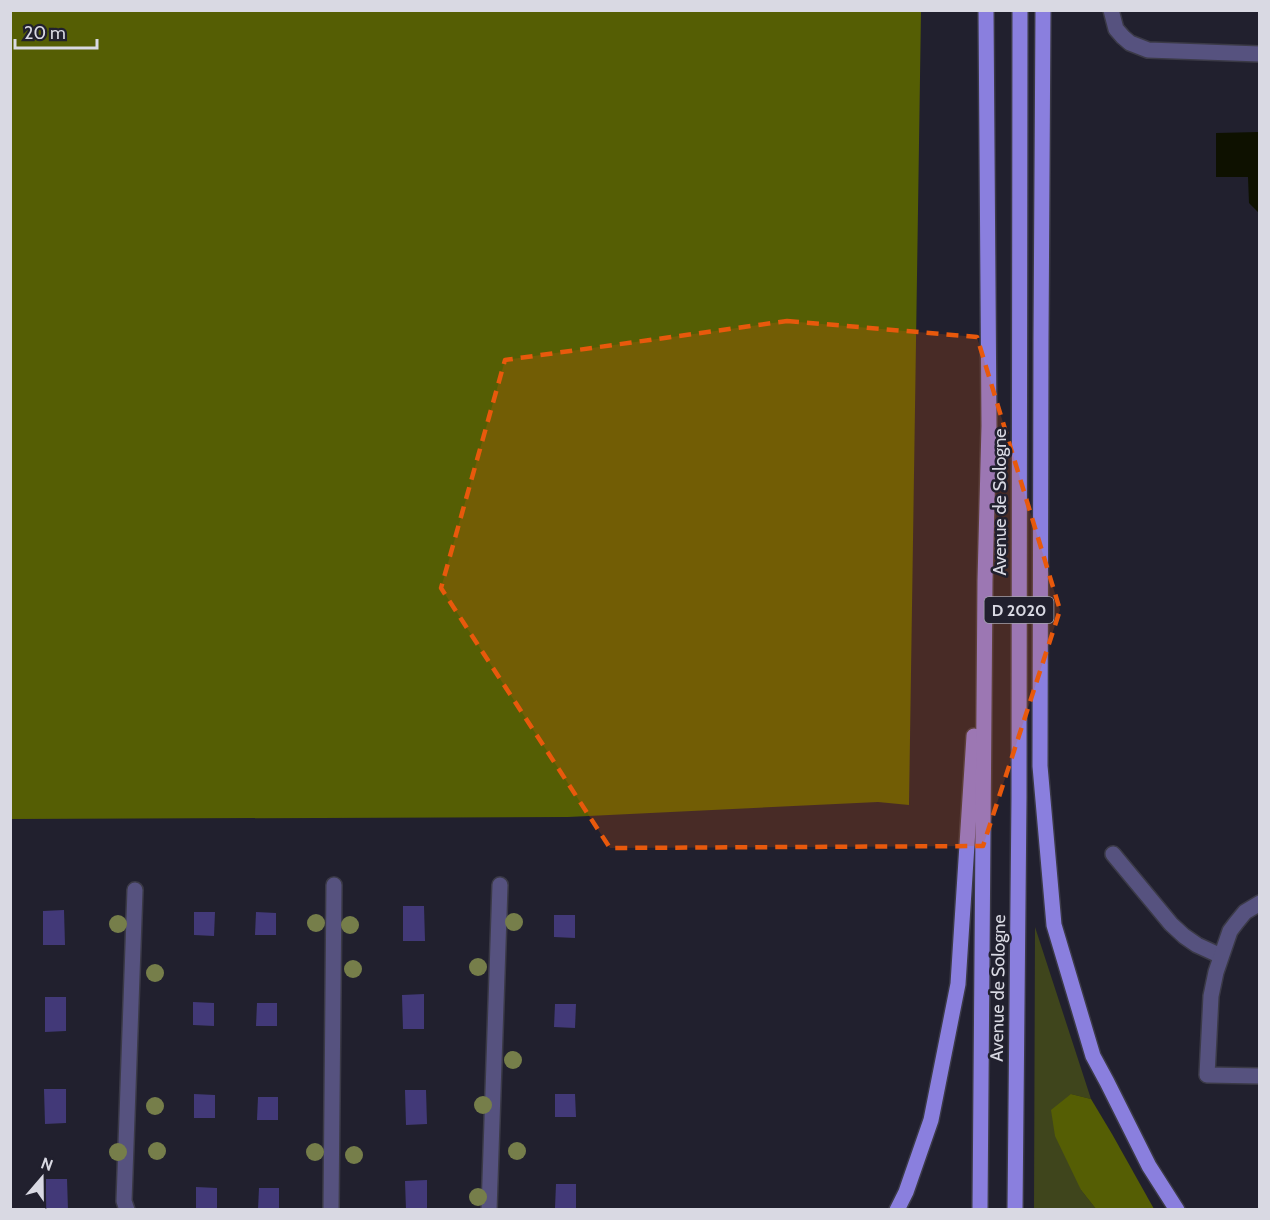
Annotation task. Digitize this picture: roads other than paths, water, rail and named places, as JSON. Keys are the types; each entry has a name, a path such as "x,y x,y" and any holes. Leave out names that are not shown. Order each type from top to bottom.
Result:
{"main road":[{"name":"D 2020","path":"980,1209 985,581 989,426 986,10"},
{"name":"Avenue de Sologne","path":"1015,1209 1019,798 1020,10"},
{"path":"1043,10 1040,766 1054,925 1093,1056 1149,1166 1177,1209"},
{"path":"897,1209 906,1192 931,1120 958,984 985,581"}],"lane":[{"path":"1111,10 1116,29 1123,37 1130,43 1148,50 1260,54"},
{"path":"1113,854 1171,924 1197,945 1221,956"},
{"path":"331,1209 334,885"},
{"path":"489,1209 500,885"},
{"path":"127,1209 124,1201 135,890"},
{"path":"1260,903 1245,912 1230,931 1216,972 1211,996 1207,1074 1260,1076"}]}
